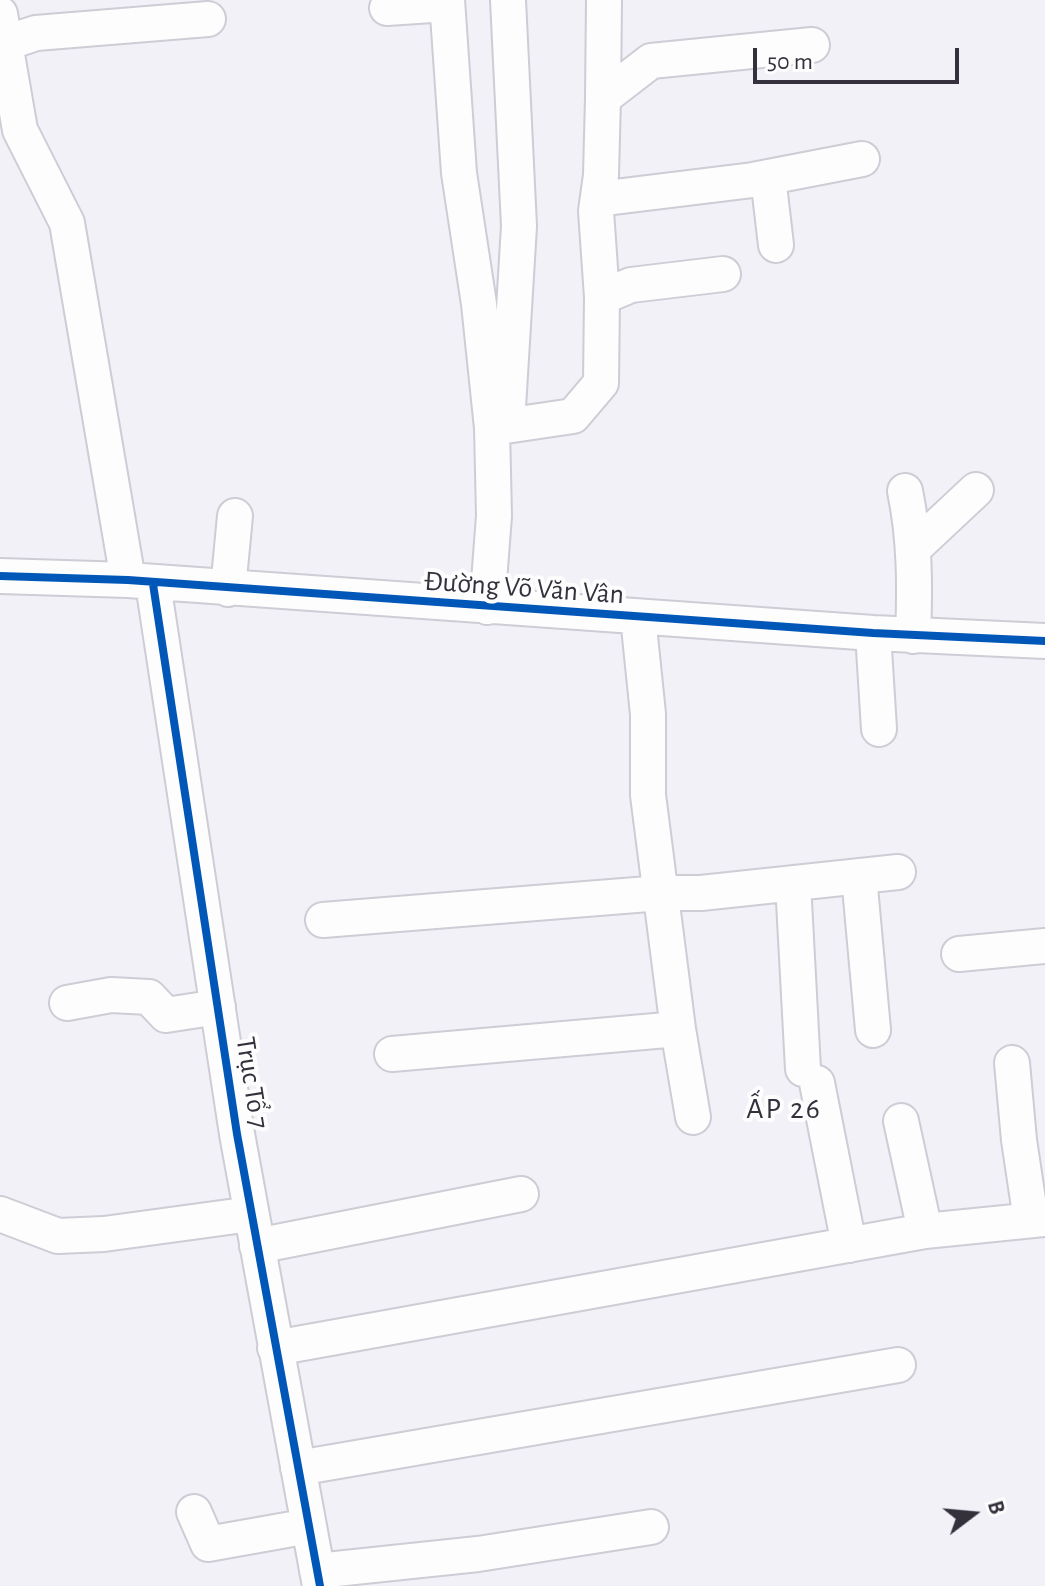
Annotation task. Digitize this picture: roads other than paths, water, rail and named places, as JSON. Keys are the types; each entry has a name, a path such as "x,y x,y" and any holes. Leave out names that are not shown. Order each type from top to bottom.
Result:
{"street":[{"path":"487,607 519,226 508,0"},
{"path":"500,426 573,416 601,383 602,297 598,199 604,0"},
{"path":"387,8 447,2 459,173 500,426"},
{"path":"3,29 36,33 157,12 208,19"},
{"name":"Trục Tổ 7","path":"3,29 20,130 67,223 140,582 318,1579"},
{"path":"603,98 651,61 812,45"},
{"path":"0,159 34,158"},
{"path":"598,199 768,177 862,159"},
{"path":"768,177 776,245"},
{"path":"602,297 631,285 723,274"},
{"path":"913,549 976,490"},
{"path":"905,491 913,549 913,636"},
{"path":"228,589 235,516"},
{"name":"Đường Võ Văn Vân","path":"0,576 140,582 913,636 1045,641"},
{"path":"638,617 648,714 648,795 678,1029 693,1117"},
{"path":"873,633 879,729"},
{"path":"323,920 661,893 701,893 898,872"},
{"path":"859,876 873,1030"},
{"path":"793,883 810,1076 849,1245"},
{"path":"959,954 1045,946"},
{"path":"67,1003 111,995 149,997 166,1015 218,1007"},
{"path":"392,1054 678,1029"},
{"path":"275,1348 925,1231 1038,1219 1012,1063"},
{"path":"901,1121 925,1231"},
{"path":"0,1214 58,1236 254,1230 521,1194"},
{"path":"298,1468 898,1365"},
{"path":"194,1512 208,1544 309,1526"},
{"path":"318,1579 651,1527"}],"district":[{"name":"ẤP 26","path":"784,1109"}]}
